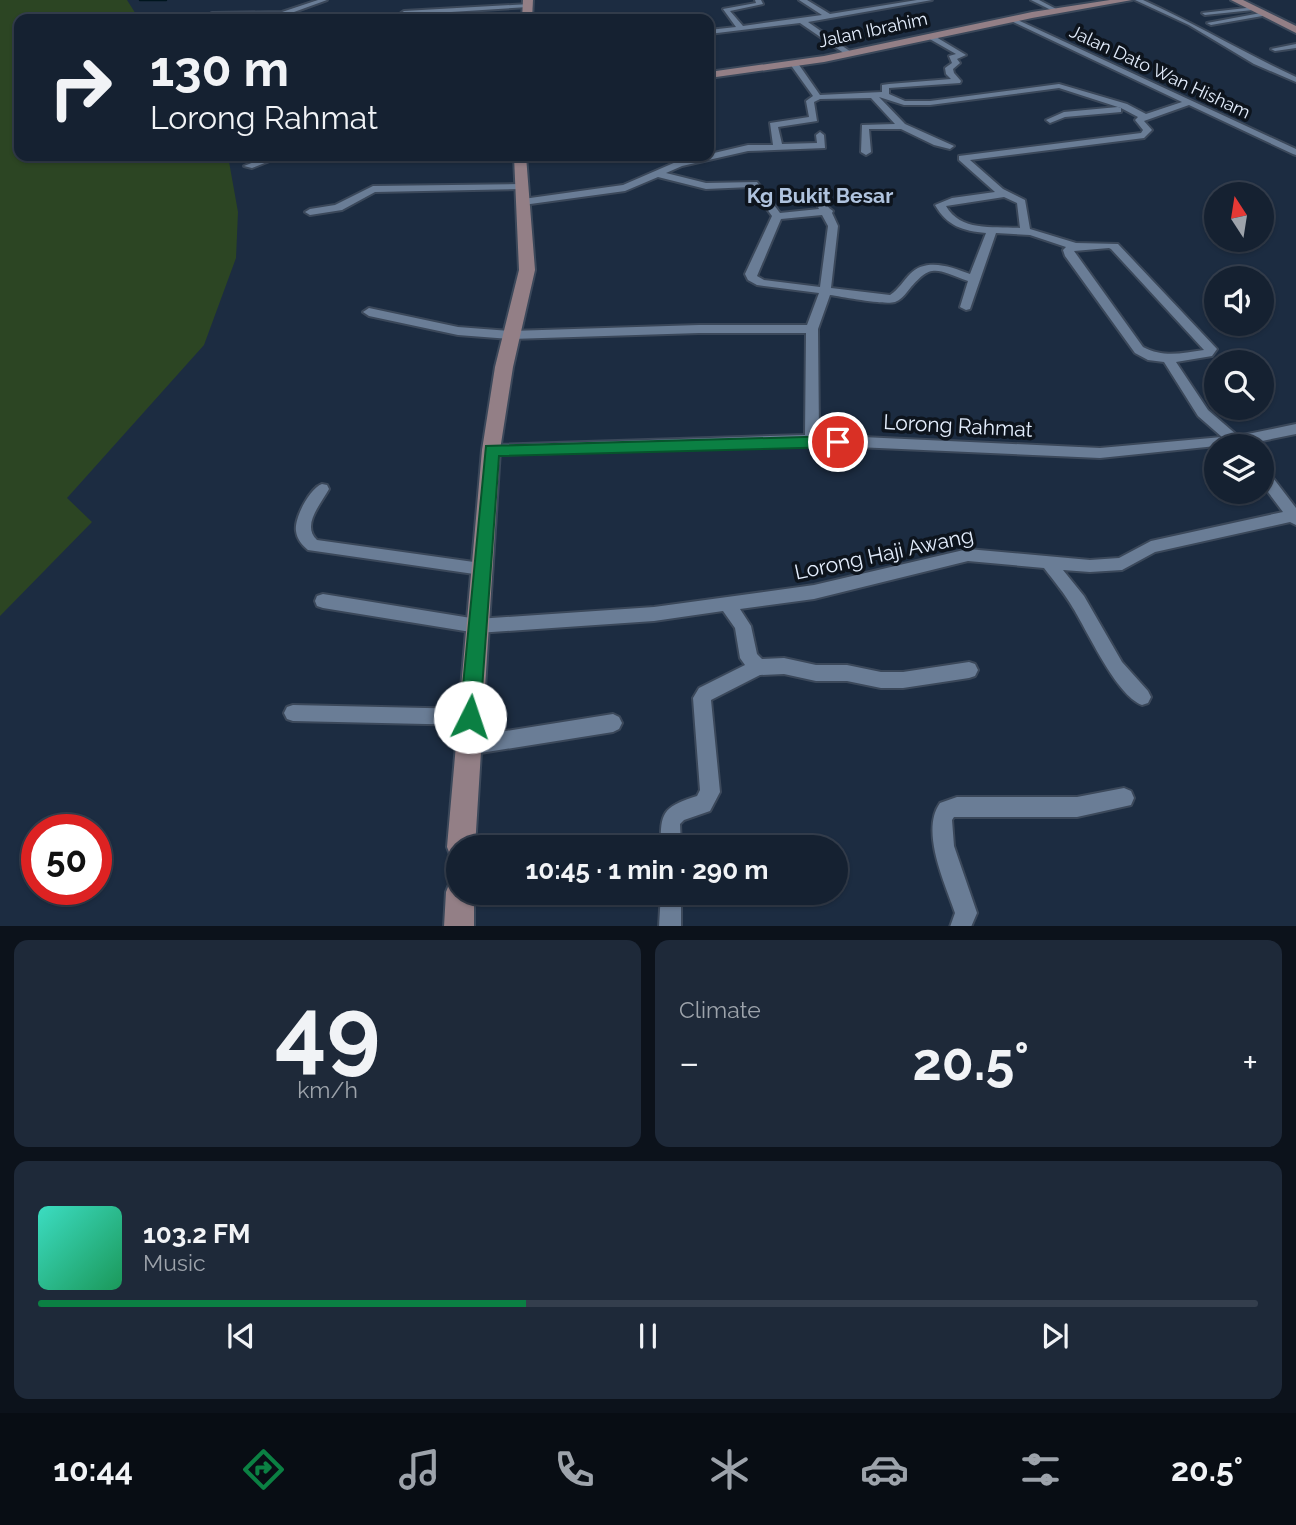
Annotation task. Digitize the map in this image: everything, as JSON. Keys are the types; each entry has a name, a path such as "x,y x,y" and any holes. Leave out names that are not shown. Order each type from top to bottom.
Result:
{"main road":[{"name":"Jalan Ibrahim","path":"714,74 794,64 1057,10 1127,0"},
{"path":"1236,0 1296,30"},
{"path":"462,835 491,450 511,335 527,270 520,161"},
{"path":"459,926 460,905"}],"street":[{"path":"283,14 324,0"},
{"path":"742,29 725,10 760,4 758,0"},
{"path":"802,0 828,16"},
{"path":"714,32 929,0"},
{"path":"1034,0 1057,10"},
{"path":"1138,0 1191,23 1257,62 1296,80"},
{"path":"1205,13 1253,8"},
{"path":"404,13 526,11"},
{"path":"1211,23 1266,14"},
{"name":"Jalan Dato Wan Hisham","path":"1011,19 1296,152"},
{"path":"800,20 848,54"},
{"path":"878,96 886,93 885,87 889,86 957,81 950,74 949,68 956,63 953,58 961,54 931,36"},
{"path":"1275,49 1296,46"},
{"path":"794,64 818,97"},
{"path":"778,147 773,125 814,119 810,101 818,97 878,96 904,103 930,103 1059,86 1124,106 1142,116"},
{"path":"878,96 902,126 937,143 950,146"},
{"path":"1050,120 1064,115 1108,109 1142,116 1188,103"},
{"path":"1025,232 1022,202 1000,191 962,158 1144,135 1148,130 1139,120 1142,116"},
{"path":"866,152 864,127 902,126"},
{"path":"714,156 739,150 821,146 820,135"},
{"path":"249,166 263,161"},
{"path":"310,212 338,208 373,190 522,194 625,188 692,161"},
{"path":"660,175 706,186 754,184 777,216"},
{"path":"1000,191 1000,195 993,197 952,201 940,205 945,216 953,222 979,230 1025,232 1077,246 1114,246 1211,349 1208,352 1168,359 1152,357 1139,350 1070,256 1068,250 1077,246"},
{"path":"812,440 812,329 825,292 833,226 828,211 816,192"},
{"path":"777,216 828,211"},
{"path":"777,216 750,274 761,283 892,299 900,296 918,270 925,267 935,267 974,279"},
{"path":"966,307 992,231"},
{"path":"369,312 458,331 511,335 699,329 812,329"},
{"path":"1168,359 1203,412 1228,434"},
{"name":"Lorong Rahmat","path":"1274,435 1296,429"},
{"name":"Lorong Rahmat","path":"491,450 812,440 1100,453 1204,446"},
{"path":"322,489 305,516 305,540 313,547 481,569"},
{"path":"1274,490 1294,518"},
{"name":"Lorong Haji Awang","path":"323,601 477,626 653,614 814,592 968,555 1090,566 1122,564 1152,547 1294,518"},
{"path":"1049,563 1078,601 1116,667 1142,698"},
{"path":"727,604 743,626 749,658 758,667"},
{"path":"671,835 670,821 678,812 703,804 710,792 702,698 705,694 758,667 784,666 816,673 847,673 881,680 903,680 969,670"},
{"path":"293,713 470,717"},
{"path":"468,746 613,723"},
{"path":"960,926 966,913 942,838 941,821 944,813 952,807 1077,807 1124,798"},
{"path":"670,926 671,905"}],"green space":[{"path":"0,0 127,0 136,14 14,14 14,161 229,161 238,212 236,258 204,345 67,498 92,522 0,616"}],"waterway":[{"path":"140,0 166,0"}],"district":[{"name":"Kg Bukit Besar","path":"820,196"}],"route":[{"path":"470,717 491,450 812,440 838,442"}]}
